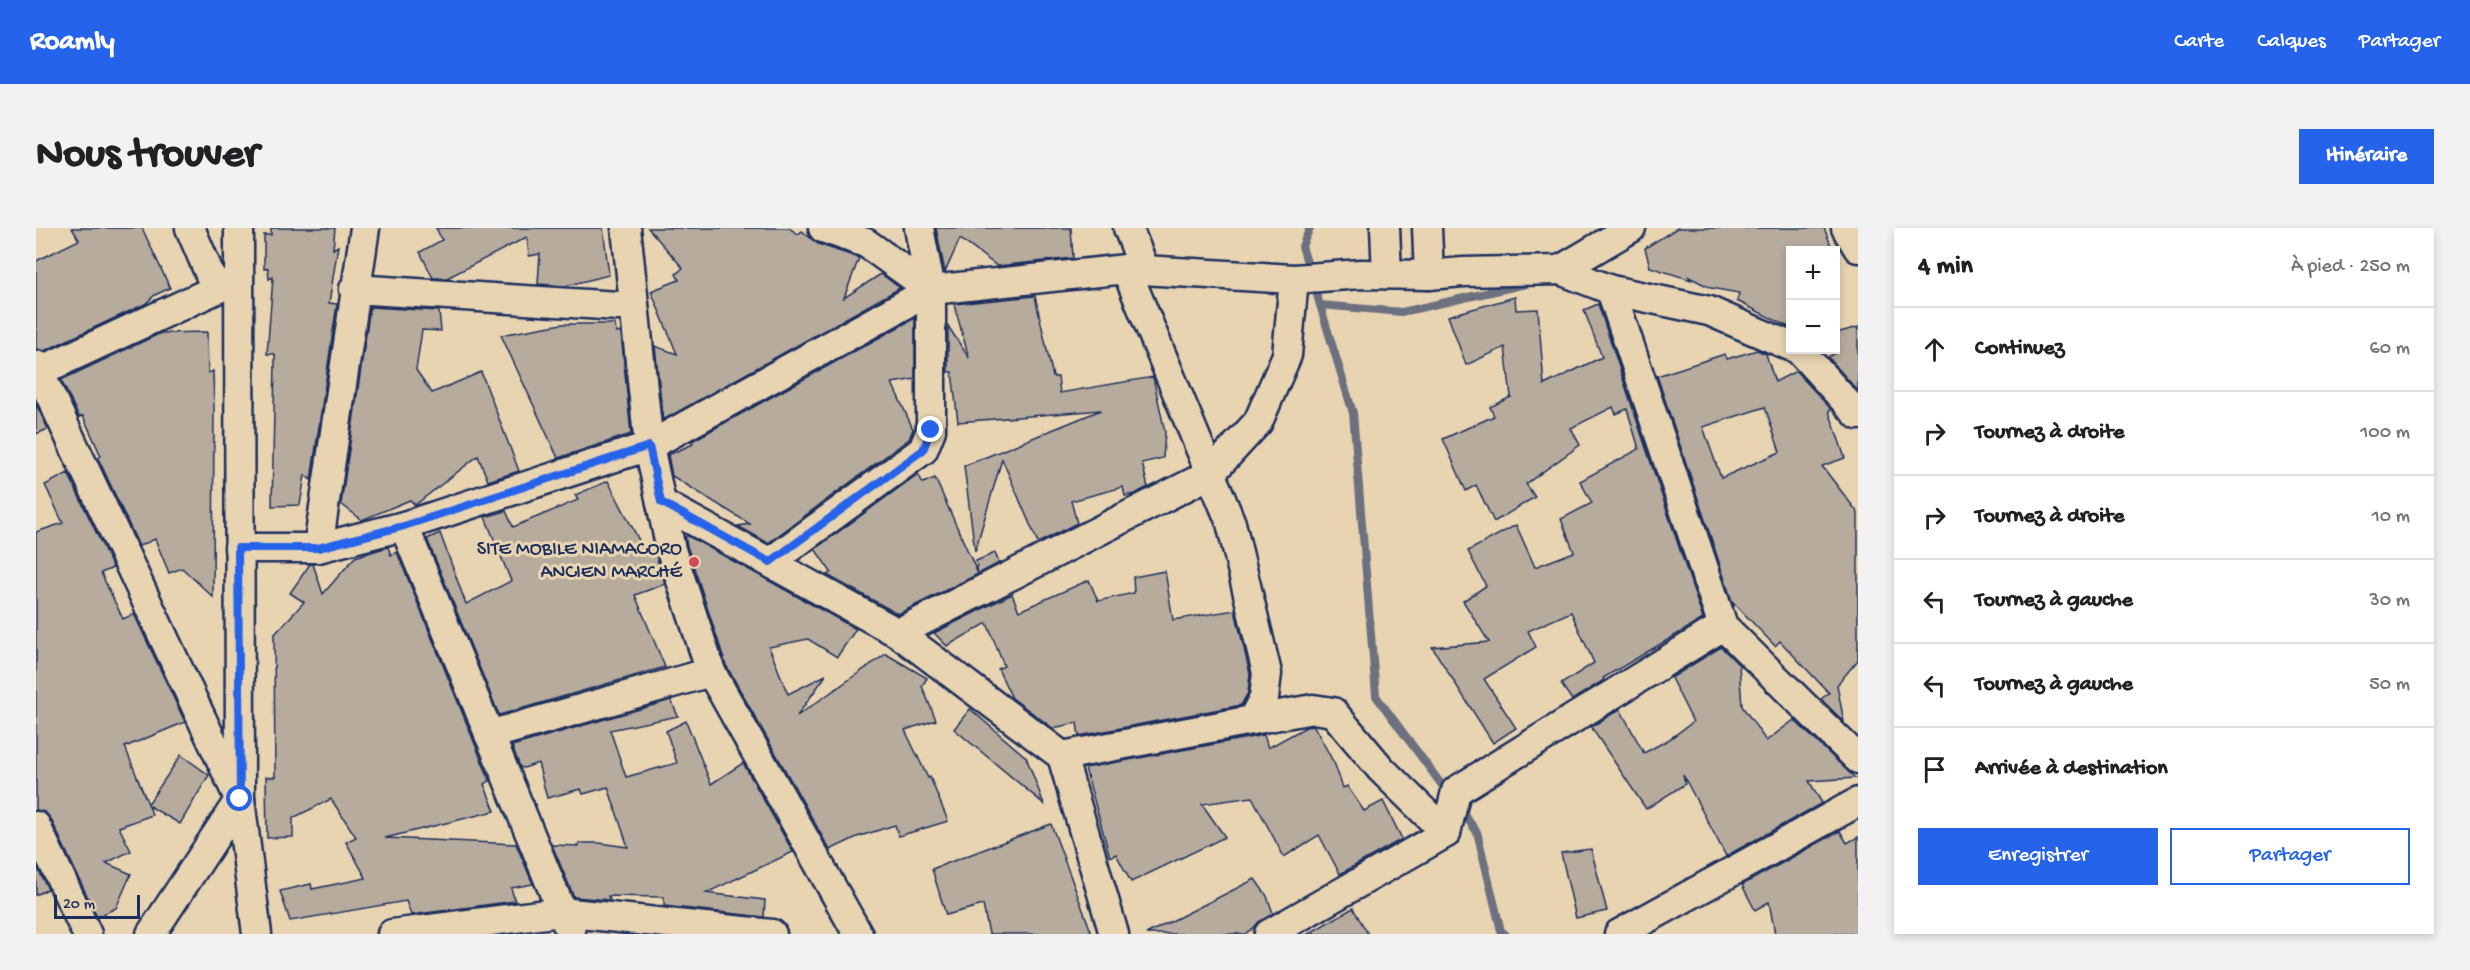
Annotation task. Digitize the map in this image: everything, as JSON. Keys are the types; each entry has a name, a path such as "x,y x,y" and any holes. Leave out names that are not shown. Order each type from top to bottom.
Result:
{"street":[{"path":"190,228 227,284"},
{"path":"239,228 227,284 238,548 240,799 257,934"},
{"path":"318,548 354,289 365,228"},
{"path":"626,228 649,446 671,550 711,672 858,934"},
{"path":"823,228 866,243 931,290"},
{"path":"770,562 923,450 931,430 931,290 919,228"},
{"path":"1128,228 1135,268 1210,474 1231,523 1267,673 1264,698 1252,720"},
{"path":"1374,274 1385,228"},
{"path":"1427,228 1429,275"},
{"path":"1560,270 1631,228"},
{"path":"1846,228 1858,248"},
{"path":"238,548 318,548 404,526 649,446 931,290 1135,268 1294,279 1374,274 1429,275 1560,270 1611,290 1709,311 1786,344"},
{"path":"898,633 1210,474 1258,422 1287,356 1294,279"},
{"path":"227,284 37,370 240,799"},
{"path":"354,289 634,307"},
{"path":"1611,290 1723,626 1858,759"},
{"path":"1803,354 1858,415"},
{"path":"661,502 898,633 1062,756 1114,934"},
{"path":"404,526 566,923"},
{"path":"1269,934 1446,833 1456,791 1723,626"},
{"path":"489,735 711,672"},
{"path":"1062,756 1313,709 1333,712 1381,769 1446,833"},
{"path":"151,934 240,799"},
{"path":"1619,934 1858,802"},
{"path":"36,826 87,934"},
{"path":"392,934 566,923 772,934"}],"building":[{"path":"72,228 142,228 170,288 155,295 145,304 44,351 36,349 36,261 79,240"},
{"path":"271,228 335,228 333,249 338,246 329,303 337,304 311,480 305,475 300,505 272,506 275,354 267,354 273,277 269,279 268,268 264,269 264,235 271,235"},
{"path":"436,228 603,228 609,275 565,286 538,284 540,254 529,256 527,237 447,278 433,278 420,252 442,240"},
{"path":"648,228 789,228 798,234 802,231 818,244 859,258 844,298 881,274 900,288 663,420 655,346 677,354 651,291 679,280 676,274 683,268"},
{"path":"936,228 1071,228 1073,258 997,266 960,239 945,272"},
{"path":"1677,228 1824,228 1831,246 1786,246 1786,326 1737,301 1739,293 1711,288 1689,277 1691,280 1650,267 1645,248"},
{"path":"1035,296 1053,377 1058,377 1060,393 1153,377 1165,432 1163,458 1142,463 1148,487 1135,494 1125,496 1123,487 1071,501 1077,523 1038,543 1002,459 975,551 964,466 1101,410 958,422 952,372 948,372 948,326 969,358 954,304"},
{"path":"1515,297 1516,310 1538,309 1544,385 1602,357 1584,310 1598,304 1703,619 1603,678 1604,680 1572,700 1561,684 1594,663 1571,612 1528,631 1536,647 1484,679 1516,728 1493,743 1432,647 1489,642 1463,601 1486,586 1468,551 1516,525 1535,567 1574,552 1561,519 1592,503 1580,481 1639,449 1627,409 1616,414 1613,407 1571,428 1580,445 1526,484 1535,497 1494,522 1476,485 1466,491 1443,439 1494,416 1490,407 1511,397 1505,347 1466,365 1448,316"},
{"path":"370,307 439,311 441,331 422,330 416,370 432,393 481,372 519,471 488,481 478,456 415,505 410,500 362,520 341,504"},
{"path":"915,318 915,379 892,383 913,429 909,439 768,543 738,526 750,524 672,476 668,455 693,444 692,441"},
{"path":"562,324 615,324 616,332 621,333 631,434 558,458 501,335"},
{"path":"1858,327 1857,390 1828,357 1840,354 1840,332"},
{"path":"207,332 208,373 213,371 214,409 213,597 182,568 169,573 155,539 139,546 98,458 101,456 83,416 79,417 61,380 161,333"},
{"path":"1757,350 1766,354 1775,382 1796,371 1831,409 1829,411 1845,458 1822,466 1858,513 1858,660 1837,685 1844,722 1821,699 1829,693 1780,641 1775,646 1734,603 1734,607 1657,376 1725,354 1727,359","holes":["1765,407 1780,452 1721,478 1703,427"]},
{"path":"36,404 48,429 36,434"},
{"path":"68,473 113,568 101,573 123,619 134,614 185,722 125,747 148,804 181,755 209,775 180,824 149,806 152,815 119,827 131,851 106,863 131,874 116,908 97,917 51,819 45,812 36,810 36,532 63,523 45,485"},
{"path":"918,474 923,483 935,478 978,574 898,614 827,575 831,572 815,549"},
{"path":"608,481 642,546 653,543 665,584 635,595 665,667 499,715 427,539 440,533 466,604 511,581 485,517 506,511 513,527 578,500 575,495"},
{"path":"688,536 856,629 837,657 808,639 769,647 788,694 826,675 797,716 886,654 927,678 922,686 936,720 905,730 928,778 930,777 948,821 899,836 895,825 857,837 830,850 726,665 687,546 685,537"},
{"path":"388,547 391,555 397,552 490,781 484,784 495,811 385,838 516,844 533,884 511,888 515,901 411,915 406,901 290,921 280,891 311,884 312,889 366,878 346,842 356,837 331,799 293,818 293,837 267,838 266,777 275,777 274,635 304,602 290,593 310,564 313,564 323,594 355,557"},
{"path":"995,553 999,563 978,574 976,561"},
{"path":"1165,571 1173,620 1235,610 1250,674 1248,693 1241,705 1079,736 1077,723 1053,728 1012,698 998,669 1004,666 987,623 947,646 934,633 1012,594 1019,611 1089,580 1098,601 1134,593 1133,577"},
{"path":"1721,647 1739,665 1742,706 1766,741 1794,720 1855,778 1809,781 1822,803 1726,856 1683,775 1685,784 1646,809 1591,727 1620,709 1644,753 1668,740 1693,722 1671,678"},
{"path":"671,700 678,716 610,730 626,777 677,763 666,731 686,721 711,784 743,763 793,852 706,893 765,900 764,917 664,906 664,897 608,896 610,900 574,897 552,845 579,846 579,843 599,843 628,847 608,787 583,794 581,789 547,798 538,763 524,768 520,767 512,746"},
{"path":"970,709 1026,757 1044,804 954,729"},
{"path":"1314,726 1335,765 1343,788 1347,786 1364,811 1383,801 1402,839 1340,874 1319,835 1284,857 1252,797 1202,804 1225,837 1131,882 1116,854 1110,857 1085,768 1264,735 1268,748 1306,727"},
{"path":"1051,824 1092,934 989,934 983,905 946,915 932,869"},
{"path":"1840,831 1847,843 1858,837 1858,934 1775,934 1769,902 1755,910 1742,885"},
{"path":"1591,849 1607,911 1576,918 1561,853"},
{"path":"36,865 48,889 36,895"},
{"path":"1255,879 1267,896 1273,913 1245,934 1146,934"},
{"path":"1353,908 1368,934 1308,934"}],"waterway":[{"path":"1310,228 1302,246 1353,413 1376,696 1450,796"},
{"path":"1320,305 1402,312 1526,284"},
{"path":"1459,808 1477,832 1501,931 1505,934"}],"place":[{"name":"SITE MOBILE NIAMACORO ANCIEN MARCHÉ","path":"694,562"}],"route":[{"path":"240,799 238,548 318,548 404,526 649,446 661,502 770,562 923,450 931,430"}]}
